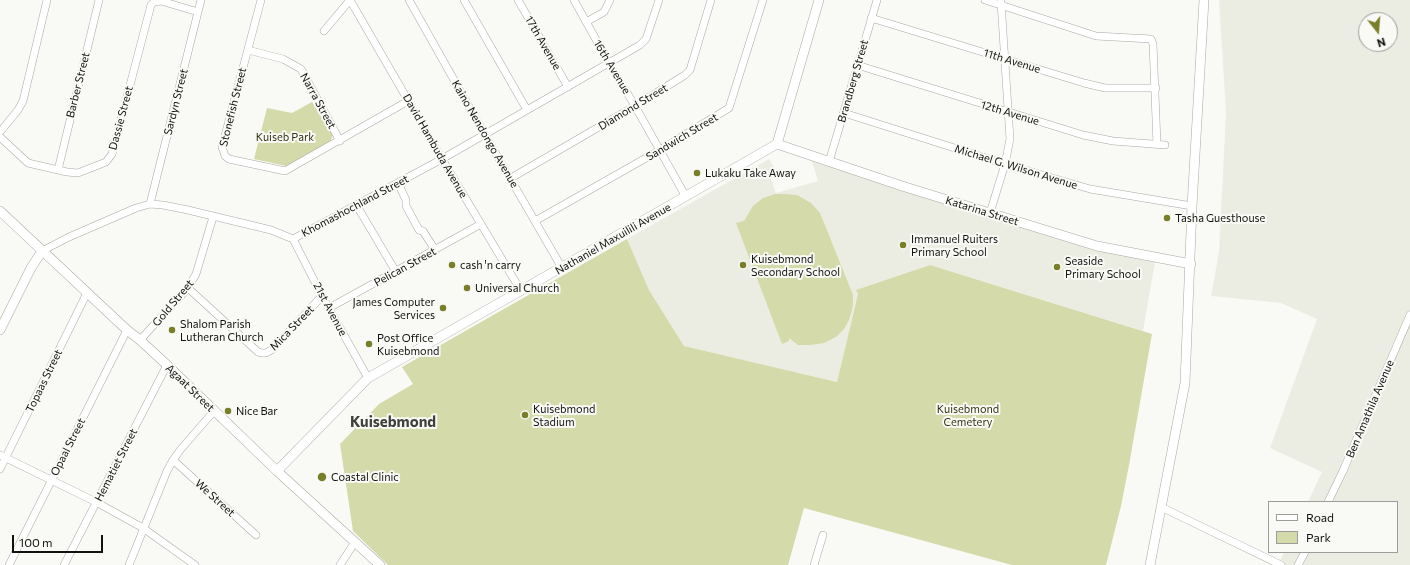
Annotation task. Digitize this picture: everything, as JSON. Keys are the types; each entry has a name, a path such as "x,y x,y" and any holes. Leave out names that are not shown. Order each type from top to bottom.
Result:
{"street":[{"path":"0,132 18,110 23,101 47,0"},
{"name":"Barber Street","path":"58,170 99,0"},
{"name":"Sardyn Street","path":"150,204 201,0"},
{"name":"Stonefish Street","path":"261,0 222,147 225,156 235,161 285,171 408,101"},
{"path":"324,31 350,0"},
{"name":"David Hambuda Avenue","path":"350,0 442,159 521,291"},
{"name":"Kaino Nendongo Avenue","path":"409,0 562,268"},
{"path":"464,0 527,110"},
{"name":"17th Avenue","path":"518,0 568,87"},
{"name":"16th Avenue","path":"574,0 609,63 636,106 686,197"},
{"path":"586,22 604,12 610,0"},
{"name":"Khomashochland Street","path":"0,330 31,268 42,251 69,237 136,208 150,204 175,208 271,230 293,240 485,135 644,43 659,0"},
{"name":"Diamond Street","path":"510,178 636,106 688,73 711,0"},
{"name":"Sandwich Street","path":"535,221 660,150 728,108 763,0"},
{"path":"777,144 819,0"},
{"name":"Brandberg Street","path":"829,162 877,0"},
{"path":"985,0 1001,2 1096,36 1150,39 1153,44 1156,88 1157,144"},
{"path":"1150,565 1185,383 1191,264 1192,206 1204,0"},
{"name":"Dassie Street","path":"0,137 28,163 78,174 106,162 112,154 151,5 154,2 160,1 198,12"},
{"path":"990,213 1005,164 1010,139 1006,59 1001,2"},
{"name":"11th Avenue","path":"871,18 1084,83 1105,88 1156,88"},
{"name":"Narra Street","path":"248,50 283,59 301,69 340,141"},
{"name":"12th Avenue","path":"857,65 1083,135 1113,141 1165,145"},
{"name":"Michael G. Wilson Avenue","path":"844,112 1005,164 1090,189 1192,206"},
{"name":"Katarina Street","path":"777,144 902,186 1097,246 1191,264"},
{"name":"Nathaniel Maxuilili Avenue","path":"277,472 368,378 777,144"},
{"path":"398,183 406,200 406,206 419,230 423,231 435,250"},
{"path":"357,206 396,272"},
{"name":"Agaat Street","path":"0,211 127,330 167,365 277,472 380,565"},
{"name":"Gold Street","path":"140,340 188,288 196,274 213,217"},
{"name":"Pelican Street","path":"329,308 481,224"},
{"name":"21st Avenue","path":"293,240 322,296 368,378"},
{"name":"Mica Street","path":"188,288 258,352 262,353 266,353 273,349 322,296"},
{"name":"Topaas Street","path":"0,469 3,457 87,293"},
{"name":"Ben Amathila Avenue","path":"1328,501 1343,471 1410,315"},
{"name":"Opaal Street","path":"8,565 127,330"},
{"name":"Hematiet Street","path":"64,565 167,365"},
{"path":"129,565 161,483 173,460 214,411"},
{"path":"3,457 96,502 143,528 195,565"},
{"name":"We Street","path":"173,460 256,535"},
{"path":"1161,507 1281,565"},
{"path":"814,565 823,535"},
{"path":"340,565 355,542"},
{"path":"1298,565 1304,553"}],"shaded area":[{"path":"1219,0 1410,0 1410,565 1278,565 1284,553 1398,553 1398,501 1308,501 1322,472 1270,448 1317,319 1281,303 1211,296 1219,252 1226,113"},
{"path":"769,159 775,169 769,173 776,193 818,181 812,161 1094,250 1155,262 1143,331 930,265 857,290 858,294 837,382 684,346 649,290 627,239"}],"green space":[{"name":"Kuiseb Park","path":"312,102 333,135 330,142 286,166 254,159 267,108 292,113"},
{"path":"775,194 797,195 811,203 820,213 853,295 852,310 844,329 836,337 824,343 798,345 789,338 789,341 782,344 736,223 744,221 753,206 763,198"},
{"name":"Kuisebmond Cemetery","path":"627,239 649,290 684,346 837,382 858,294 856,290 930,265 1152,334 1121,506 1106,565 1012,565 804,508 788,565 388,565 353,531 340,444 379,404 413,384 402,367"}],"place":[{"name":"Lukaku Take Away","path":"697,173"},
{"name":"Tasha Guesthouse","path":"1167,218"},
{"name":"Immanuel Ruiters Primary School","path":"903,245"},
{"name":"cash 'n carry","path":"452,265"},
{"name":"Kuisebmond Secondary School","path":"743,265"},
{"name":"Seaside Primary School","path":"1057,267"},
{"name":"Universal Church","path":"467,288"},
{"name":"James Computer Services","path":"443,308"},
{"name":"Shalom Parish Lutheran Church","path":"172,330"},
{"name":"Post Office Kuisebmond","path":"369,344"},
{"name":"Nice Bar","path":"228,411"},
{"name":"Kuisebmond Stadium","path":"525,415"},
{"name":"Coastal Clinic","path":"322,477"}],"district":[{"name":"Kuisebmond","path":"393,422"}]}
